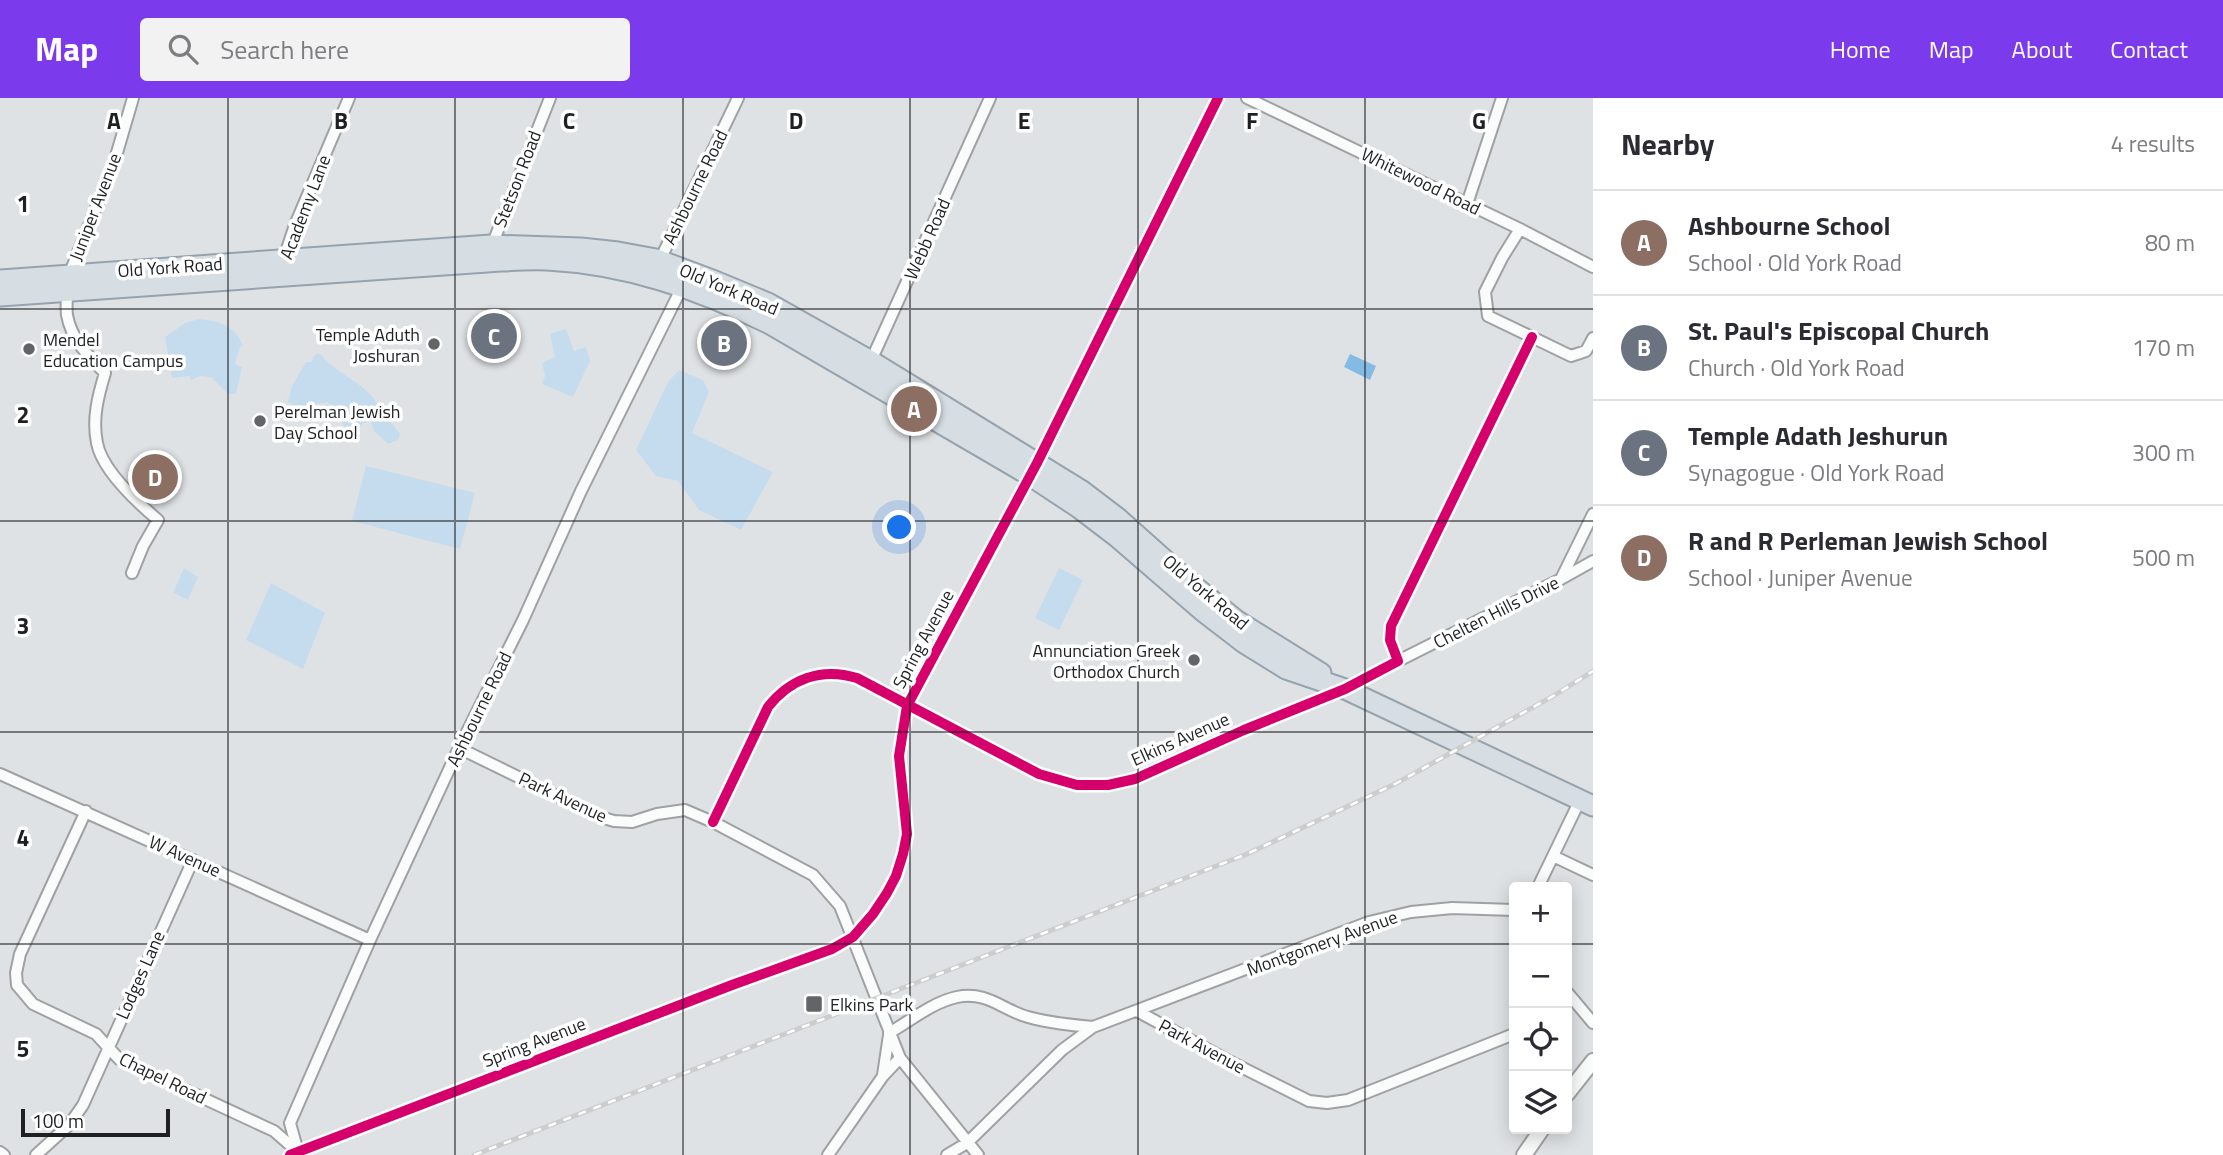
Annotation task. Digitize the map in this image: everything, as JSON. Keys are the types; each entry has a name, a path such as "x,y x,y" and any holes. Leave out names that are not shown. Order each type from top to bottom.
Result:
{"highway":[{"name":"Old York Road","path":"0,280 68,283 489,253 597,265 656,268 768,303 866,370 1033,469 1205,613 1244,643 1286,669 1345,689 1586,803"},
{"name":"Old York Road","path":"0,296 68,283"}],"street":[{"name":"Juniper Avenue","path":"132,573 158,520 137,503 104,460 97,445 96,402 105,373 85,354 74,336 67,316 68,283 114,163 133,98"},
{"name":"Academy Lane","path":"281,268 295,225 349,98"},
{"name":"Stetson Road","path":"489,253 550,98"},
{"name":"Ashbourne Road","path":"656,268 737,98"},
{"name":"Webb Road","path":"866,370 990,98"},
{"name":"Spring Avenue","path":"294,1153 832,949 853,937 873,915 897,876 907,834 899,756 907,706 1033,469 1219,98"},
{"name":"Whitewood Road","path":"1247,98 1520,229 1593,267"},
{"path":"1468,204 1502,98"},
{"path":"1520,229 1485,292 1488,316 1571,356 1586,351 1593,338"},
{"name":"Ashbourne Road","path":"294,1153 290,1124 370,940 459,748 523,620 581,491 685,279"},
{"path":"1398,662 1390,640 1391,626 1532,337"},
{"path":"1561,579 1593,514"},
{"name":"Chelten Hills Drive","path":"1398,662 1593,561"},
{"name":"Elkins Avenue","path":"713,822 768,707 789,685 816,675 843,673 857,678 1039,774 1077,785 1108,785 1135,779 1244,730 1345,689 1398,662"},
{"name":"Park Avenue","path":"459,748 600,817 632,822 657,814 685,810 813,875 840,906 900,1058 978,1155"},
{"name":"W Avenue","path":"0,774 370,940"},
{"path":"1540,882 1586,803"},
{"name":"Chapel Road","path":"86,811 20,954 16,973 17,985 27,999 96,1034 119,1059 275,1131 294,1153"},
{"path":"1553,856 1593,875"},
{"name":"Lodges Lane","path":"36,1155 69,1125 77,1114 193,860"},
{"name":"Montgomery Avenue","path":"1137,1011 1380,919 1411,912 1452,908 1509,910"},
{"path":"883,1076 889,1033 941,1003 967,996 990,1000 1025,1017 1058,1024 1093,1027"},
{"path":"1572,998 1593,1023"},
{"path":"947,1155 967,1143 1062,1050 1093,1027 1137,1011"},
{"name":"Park Avenue","path":"1137,1011 1308,1101 1327,1103 1348,1100 1509,1036"},
{"path":"828,1155 883,1076 900,1058"},
{"path":"1572,1088 1593,1061"},
{"path":"1524,1155 1539,1134"}],"shaded area":[{"path":"199,319 225,325 243,345 235,364 242,367 236,394 228,394 211,377 200,376 191,380 189,376 172,378 165,337 185,323"},
{"path":"566,329 574,351 586,347 590,361 573,397 542,384 545,376 542,363 555,357 550,334"},
{"path":"318,353 368,392 379,406 381,415 400,434 398,440 388,444 374,431 371,422 363,423 354,433 345,432 340,414 327,402 298,407 288,402 292,386 306,362 312,362"},
{"path":"679,370 703,380 709,392 692,433 773,472 741,530 699,510 678,481 656,476 636,450 668,382"},
{"path":"366,466 475,493 460,549 352,521"},
{"path":"184,568 198,577 188,600 173,593"},
{"path":"1059,568 1083,580 1059,630 1035,618"},
{"path":"271,583 325,613 303,669 246,640"}],"water":[{"path":"1350,354 1376,366 1370,380 1344,367"}],"railway":[{"path":"474,1155 1247,854 1395,784 1593,671"}],"cycle path":[{"path":"290,1155 832,949 853,937 887,893 903,854 907,834 899,756 907,706 1037,463 1218,98"},
{"path":"713,822 768,707 786,689 819,675 857,678 1039,774 1077,785 1108,785 1135,779 1244,730 1345,689 1398,661 1390,640 1391,626 1532,337"}],"place":[{"name":"Temple Adath Jeshurun","path":"494,336"},
{"name":"St. Paul's Episcopal Church","path":"724,343"},
{"name":"Temple Aduth Joshuran","path":"434,344"},
{"name":"Mendel Education Campus","path":"29,349"},
{"name":"Ashbourne School","path":"914,409"},
{"name":"Perelman Jewish Day School","path":"260,421"},
{"name":"R and R Perleman Jewish School","path":"155,477"},
{"name":"Annunciation Greek Orthodox Church","path":"1194,660"},
{"name":"Elkins Park","path":"814,1004"}]}
